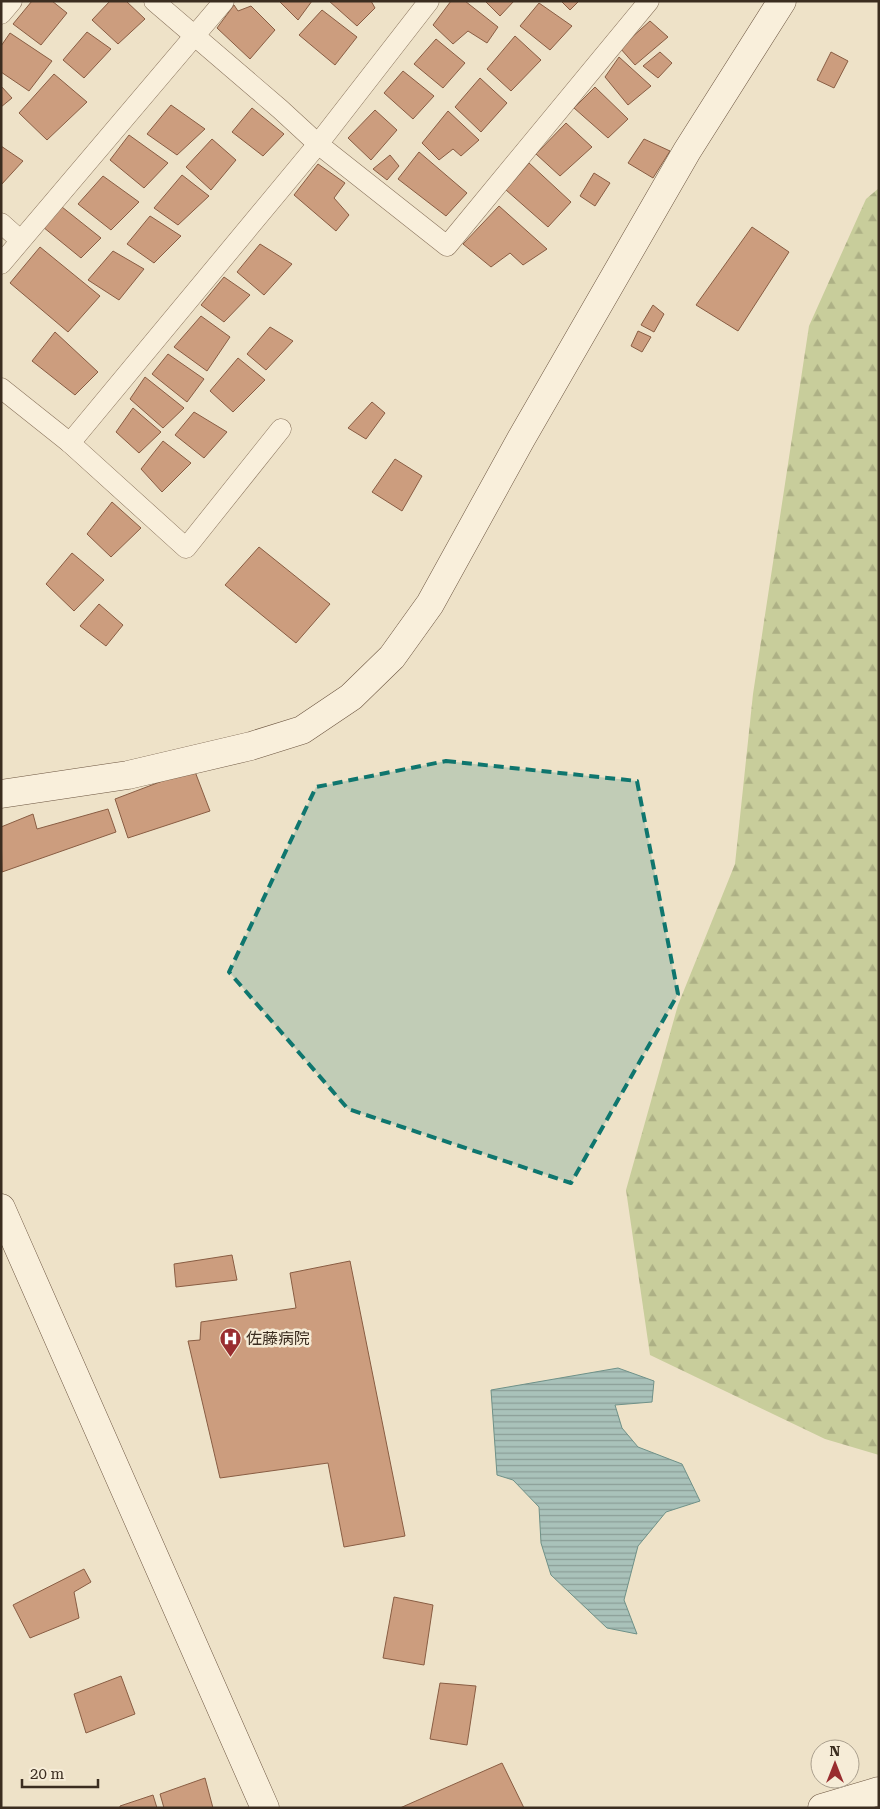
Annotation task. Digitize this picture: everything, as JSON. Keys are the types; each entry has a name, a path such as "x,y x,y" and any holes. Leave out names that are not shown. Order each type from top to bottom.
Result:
{"street":[{"path":"1,14 12,1"},
{"path":"154,1 318,144 447,246 649,1"},
{"path":"1,264 224,1"},
{"path":"70,443 318,144 429,1"},
{"path":"1,794 128,775 252,746 302,730 352,697 392,657 430,604 521,439 687,151 782,1"},
{"path":"1,223 20,240"},
{"path":"1,388 70,443 186,548 282,429"},
{"path":"1,1208 265,1808"},
{"path":"822,1808 879,1791"}],"highlighted area":[{"path":"446,761 637,781 678,994 571,1183 348,1109 229,972 316,787"}],"green space":[{"path":"879,188 879,1455 825,1439 650,1355 626,1190 678,1005 735,864 753,694 809,326 866,199"}],"water":[{"path":"618,1368 654,1381 652,1402 615,1405 622,1428 638,1447 682,1464 700,1501 666,1512 638,1546 624,1600 637,1634 607,1628 551,1575 541,1543 539,1507 513,1480 497,1475 491,1390"}],"building":[{"path":"32,1 52,1 67,13 41,45 13,24"},
{"path":"110,1 126,1 145,19 118,44 92,20"},
{"path":"279,1 312,1 298,20"},
{"path":"329,1 371,1 375,8 357,26"},
{"path":"451,1 465,1 498,27 487,43 468,31 453,44 433,25"},
{"path":"485,1 514,1 500,16"},
{"path":"561,1 579,1 570,10"},
{"path":"539,3 572,26 550,50 520,26"},
{"path":"234,5 238,11 251,6 275,30 250,59 217,28"},
{"path":"322,10 357,37 335,65 299,35"},
{"path":"650,21 668,37 635,65 620,48"},
{"path":"87,32 111,49 84,78 63,60"},
{"path":"10,33 52,61 29,91 1,72 1,46"},
{"path":"515,36 541,60 511,91 487,69"},
{"path":"436,39 465,63 443,88 414,64"},
{"path":"660,52 672,63 658,78 643,66"},
{"path":"831,52 848,61 834,88 817,80"},
{"path":"619,57 651,86 628,105 605,77"},
{"path":"403,71 434,96 413,119 384,93"},
{"path":"54,74 87,102 47,140 19,113"},
{"path":"480,78 507,103 481,132 455,107"},
{"path":"1,86 12,98 1,107"},
{"path":"595,87 628,119 608,138 574,108"},
{"path":"171,105 205,129 177,155 147,134"},
{"path":"252,108 284,134 263,156 232,132"},
{"path":"375,110 397,130 371,160 348,138"},
{"path":"448,111 479,140 461,156 453,149 439,160 422,143"},
{"path":"566,123 592,147 560,176 536,154"},
{"path":"129,135 168,163 144,188 110,160"},
{"path":"212,139 236,160 211,190 186,167"},
{"path":"644,139 670,151 653,178 628,163"},
{"path":"1,146 23,161 1,185"},
{"path":"419,152 467,193 446,216 398,179"},
{"path":"390,155 399,166 387,180 373,169"},
{"path":"529,163 571,202 548,227 506,190"},
{"path":"318,164 345,183 334,198 349,215 336,231 294,195"},
{"path":"594,173 610,183 595,206 580,196"},
{"path":"182,175 209,196 178,225 154,208"},
{"path":"103,176 139,202 111,230 78,204"},
{"path":"499,206 547,249 523,265 510,253 491,267 463,244"},
{"path":"62,207 101,238 81,258 43,227"},
{"path":"150,216 181,236 154,263 127,244"},
{"path":"752,227 789,252 738,331 696,305"},
{"path":"260,244 292,264 264,295 237,272"},
{"path":"40,247 100,296 68,332 10,283"},
{"path":"113,251 144,269 119,300 88,280"},
{"path":"224,277 250,295 224,322 201,305"},
{"path":"653,305 664,314 654,332 641,325"},
{"path":"201,316 230,337 207,371 174,347"},
{"path":"270,327 293,341 266,370 247,354"},
{"path":"638,331 651,337 642,352 631,346"},
{"path":"55,332 98,372 75,395 32,361"},
{"path":"168,354 204,379 187,402 152,374"},
{"path":"238,358 265,380 233,412 210,391"},
{"path":"145,377 184,408 163,428 130,399"},
{"path":"372,402 385,413 366,439 348,428"},
{"path":"133,408 161,432 139,453 116,432"},
{"path":"194,412 227,432 204,458 175,435"},
{"path":"163,441 191,463 162,492 141,469"},
{"path":"395,459 422,476 402,511 372,492"},
{"path":"112,502 141,528 111,557 87,534"},
{"path":"259,547 330,604 296,643 225,585"},
{"path":"72,553 104,580 74,611 46,584"},
{"path":"99,604 123,625 106,646 80,626"},
{"path":"194,769 210,811 128,838 115,799"},
{"path":"108,809 116,832 2,872 1,827 33,814 37,829"},
{"path":"232,1255 237,1280 176,1287 174,1264"},
{"path":"350,1261 405,1536 344,1547 328,1463 220,1478 188,1341 200,1340 201,1322 296,1308 290,1273"},
{"path":"84,1569 91,1582 74,1592 79,1618 30,1638 13,1605"},
{"path":"394,1597 433,1605 424,1665 383,1658"},
{"path":"121,1676 135,1714 86,1733 74,1694"},
{"path":"440,1683 476,1686 467,1745 430,1739"},
{"path":"502,1763 524,1808 400,1808"},
{"path":"205,1778 213,1808 164,1808 160,1794"},
{"path":"153,1795 157,1808 120,1808 120,1806"}],"place":[{"name":"佐藤病院","path":"230,1357"}]}
